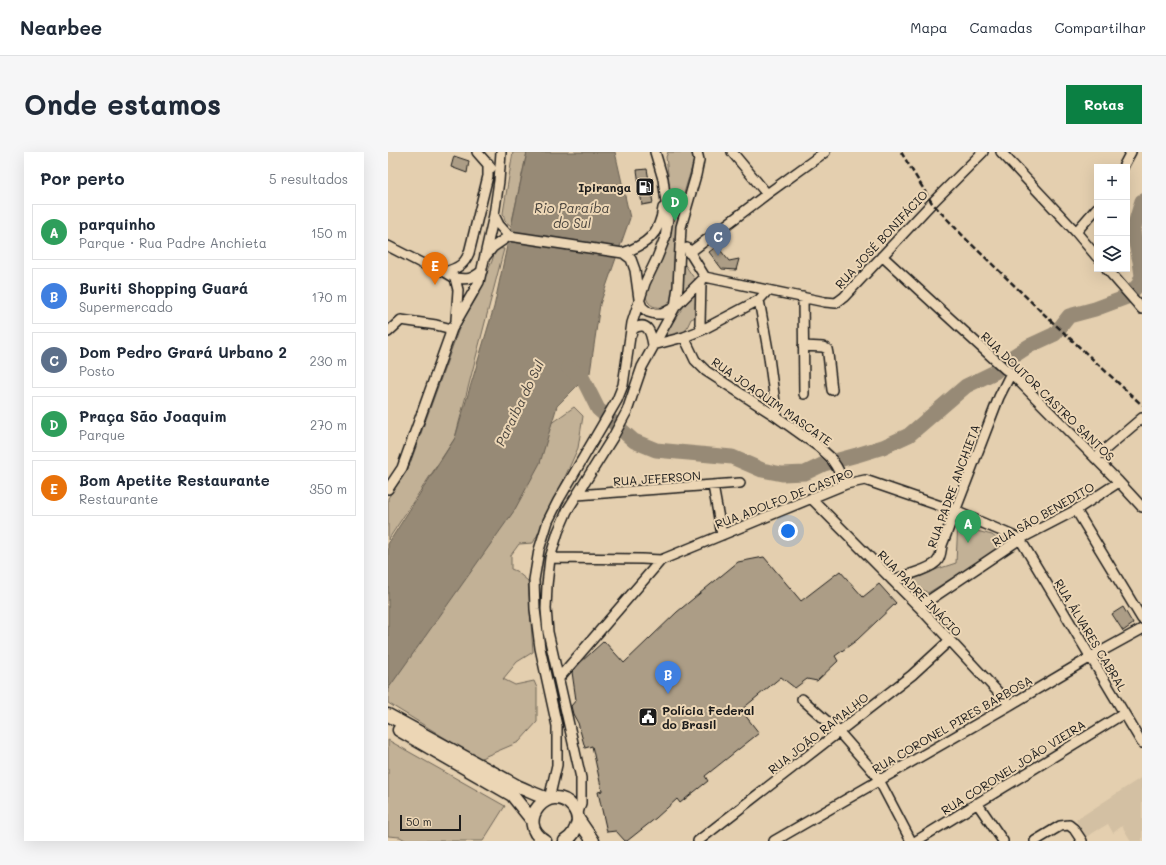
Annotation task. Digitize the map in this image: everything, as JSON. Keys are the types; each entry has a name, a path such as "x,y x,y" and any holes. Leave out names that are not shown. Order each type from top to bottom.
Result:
{"main road":[{"path":"388,715 515,791 532,820 536,834 545,841"},
{"path":"388,724 515,791 531,792 549,799"},
{"path":"532,820 536,808 542,802 557,798 564,800 574,809 593,841"},
{"path":"565,841 576,829 578,817"}],"street":[{"path":"478,152 488,163 499,181"},
{"path":"388,489 402,468 454,326 479,282 494,215 499,181 501,152"},
{"path":"549,799 556,765 557,726 540,648 535,609 534,580 539,550 548,521 558,501 617,400 623,385 632,323 645,283 658,258 665,238 668,218 663,179 656,152"},
{"path":"658,163 662,152"},
{"path":"578,817 581,803 581,778 548,632 546,609 550,558 558,532 567,511 613,437 627,411 642,367 675,307 678,287 680,235 696,175 698,160 697,152"},
{"path":"689,253 825,152"},
{"name":"RUA JOSÉ BONIFÁCIO","path":"703,279 836,303 983,152"},
{"path":"1001,152 1076,232 1094,253"},
{"path":"1125,164 1131,152"},
{"path":"735,153 767,194"},
{"path":"445,272 457,268 466,261 468,257 488,176 488,163"},
{"path":"621,253 634,249 646,242 655,233 662,218 665,195"},
{"path":"1076,232 1094,211"},
{"path":"494,215 499,225 510,236 621,253 631,259 635,270 642,307 648,312 662,314 675,307 703,279"},
{"path":"680,235 703,279 700,323 702,330"},
{"path":"484,258 493,247 510,236"},
{"path":"388,246 455,278 464,280 473,278 482,271"},
{"name":"RUA DOUTOR CASTRO SANTOS","path":"882,256 1008,371 1119,482 1142,508"},
{"path":"1110,272 1139,306"},
{"path":"454,326 458,290 455,278"},
{"path":"653,345 684,337 702,330 759,300 768,290"},
{"path":"802,298 804,394"},
{"path":"759,300 771,370 777,417"},
{"path":"388,332 401,320 454,326"},
{"path":"628,347 633,329 638,326 648,328 651,332 653,345"},
{"name":"RUA JOAQUIM MASCATE","path":"684,337 695,360 706,371 777,417 819,447 830,456 846,484"},
{"path":"803,346 823,347 827,349 832,390"},
{"name":"RUA PADRE ANCHIETA","path":"892,580 932,566 938,562 942,545 1008,371"},
{"path":"1094,458 1142,418"},
{"name":"RUA ADOLFO DE CASTRO","path":"550,558 661,560 846,484 865,480 955,511 1020,539"},
{"name":"RUA SÃO BENEDITO","path":"919,607 1020,539 1076,510 1119,482"},
{"name":"RUA JEFERSON","path":"577,495 740,484"},
{"path":"713,486 722,535"},
{"name":"RUA PADRE INÁCIO","path":"812,499 919,607 1010,705"},
{"path":"1076,510 1142,619"},
{"name":"RUA ÁLVARES CABRAL","path":"1020,539 1142,744"},
{"path":"559,678 661,560"},
{"name":"RUA CORONEL PIRES BARBOSA","path":"774,841 1142,629"},
{"name":"RUA JOÃO RAMALHO","path":"698,841 912,674 950,640"},
{"path":"802,699 839,732 873,771 910,841"},
{"name":"RUA CORONEL JOÃO VIEIRA","path":"916,841 1123,714"},
{"path":"977,803 1002,841"},
{"path":"1035,841 1060,826 1070,825 1082,841"}],"shaded area":[{"path":"513,152 527,152 511,226 505,221 503,213"},
{"path":"668,152 694,152 694,160 677,222 674,277 671,299 665,306 654,307 650,304 646,297 646,288 671,233 672,207 666,157"},
{"path":"496,248 504,249 455,438 388,540 388,498 408,469 461,323 477,297"},
{"path":"683,262 696,281 683,295"},
{"path":"696,289 698,316 691,319 683,336 660,340"},
{"path":"574,407 583,416 578,448 546,519 533,543 519,544 511,555 511,569 516,571 528,581 533,652 517,662 503,679 515,685 534,681 537,688 537,722 519,742 479,759 388,703 388,677 547,426"},
{"path":"958,521 977,531 992,535 1005,545 928,593 907,579 956,563"},
{"path":"388,740 505,806 483,841 407,841 400,837 388,836"},
{"path":"1142,777 1142,841 1131,841 1122,826 1113,833 1108,824 1086,837 1076,820"}],"water":[{"name":"Rio Paraíba do Sul","path":"527,152 615,152 630,218 600,304 590,373 557,406 540,463 514,511 388,689 388,544 455,438 494,307"}],"building":[{"path":"454,156 469,161 467,173 451,167"},
{"name":"Ipiranga","path":"647,169 653,203 642,205 637,170"},
{"path":"717,246 729,261 739,259 736,270 722,269 709,252"},
{"path":"764,557 801,601 840,571 863,597 879,584 896,603 857,640 835,656 838,661 817,681 807,679 795,688 781,677 741,710 759,733 705,776 708,781 680,803 677,799 627,841 625,841 616,831 607,832 598,792 602,791 592,746 585,748 578,723 571,706 576,700 572,672 604,641 624,663 677,612 738,562"},
{"path":"1123,607 1133,624 1123,631 1112,614"}],"waterway":[{"path":"568,367 582,377 598,409 634,441 656,450 732,457 762,470 782,474 805,473 824,464 883,447 909,435 966,386 995,372 1009,359 1029,346 1055,334 1069,316 1095,309 1127,297 1139,284 1142,276 1133,231 1142,201"}],"railway":[{"path":"901,152 932,203 965,238 1142,405"}],"place":[{"name":"Ipiranga","path":"645,187"},
{"name":"Praça São Joaquim","path":"675,221"},
{"name":"Dom Pedro Grará Urbano 2","path":"718,256"},
{"name":"Bom Apetite Restaurante","path":"435,285"},
{"name":"parquinho","path":"968,543"},
{"name":"Buriti Shopping Guará","path":"668,694"},
{"name":"Polícia Federal do Brasil","path":"648,717"}],"water label":[{"name":"Paraiba do Sul","path":"519,403"}]}
